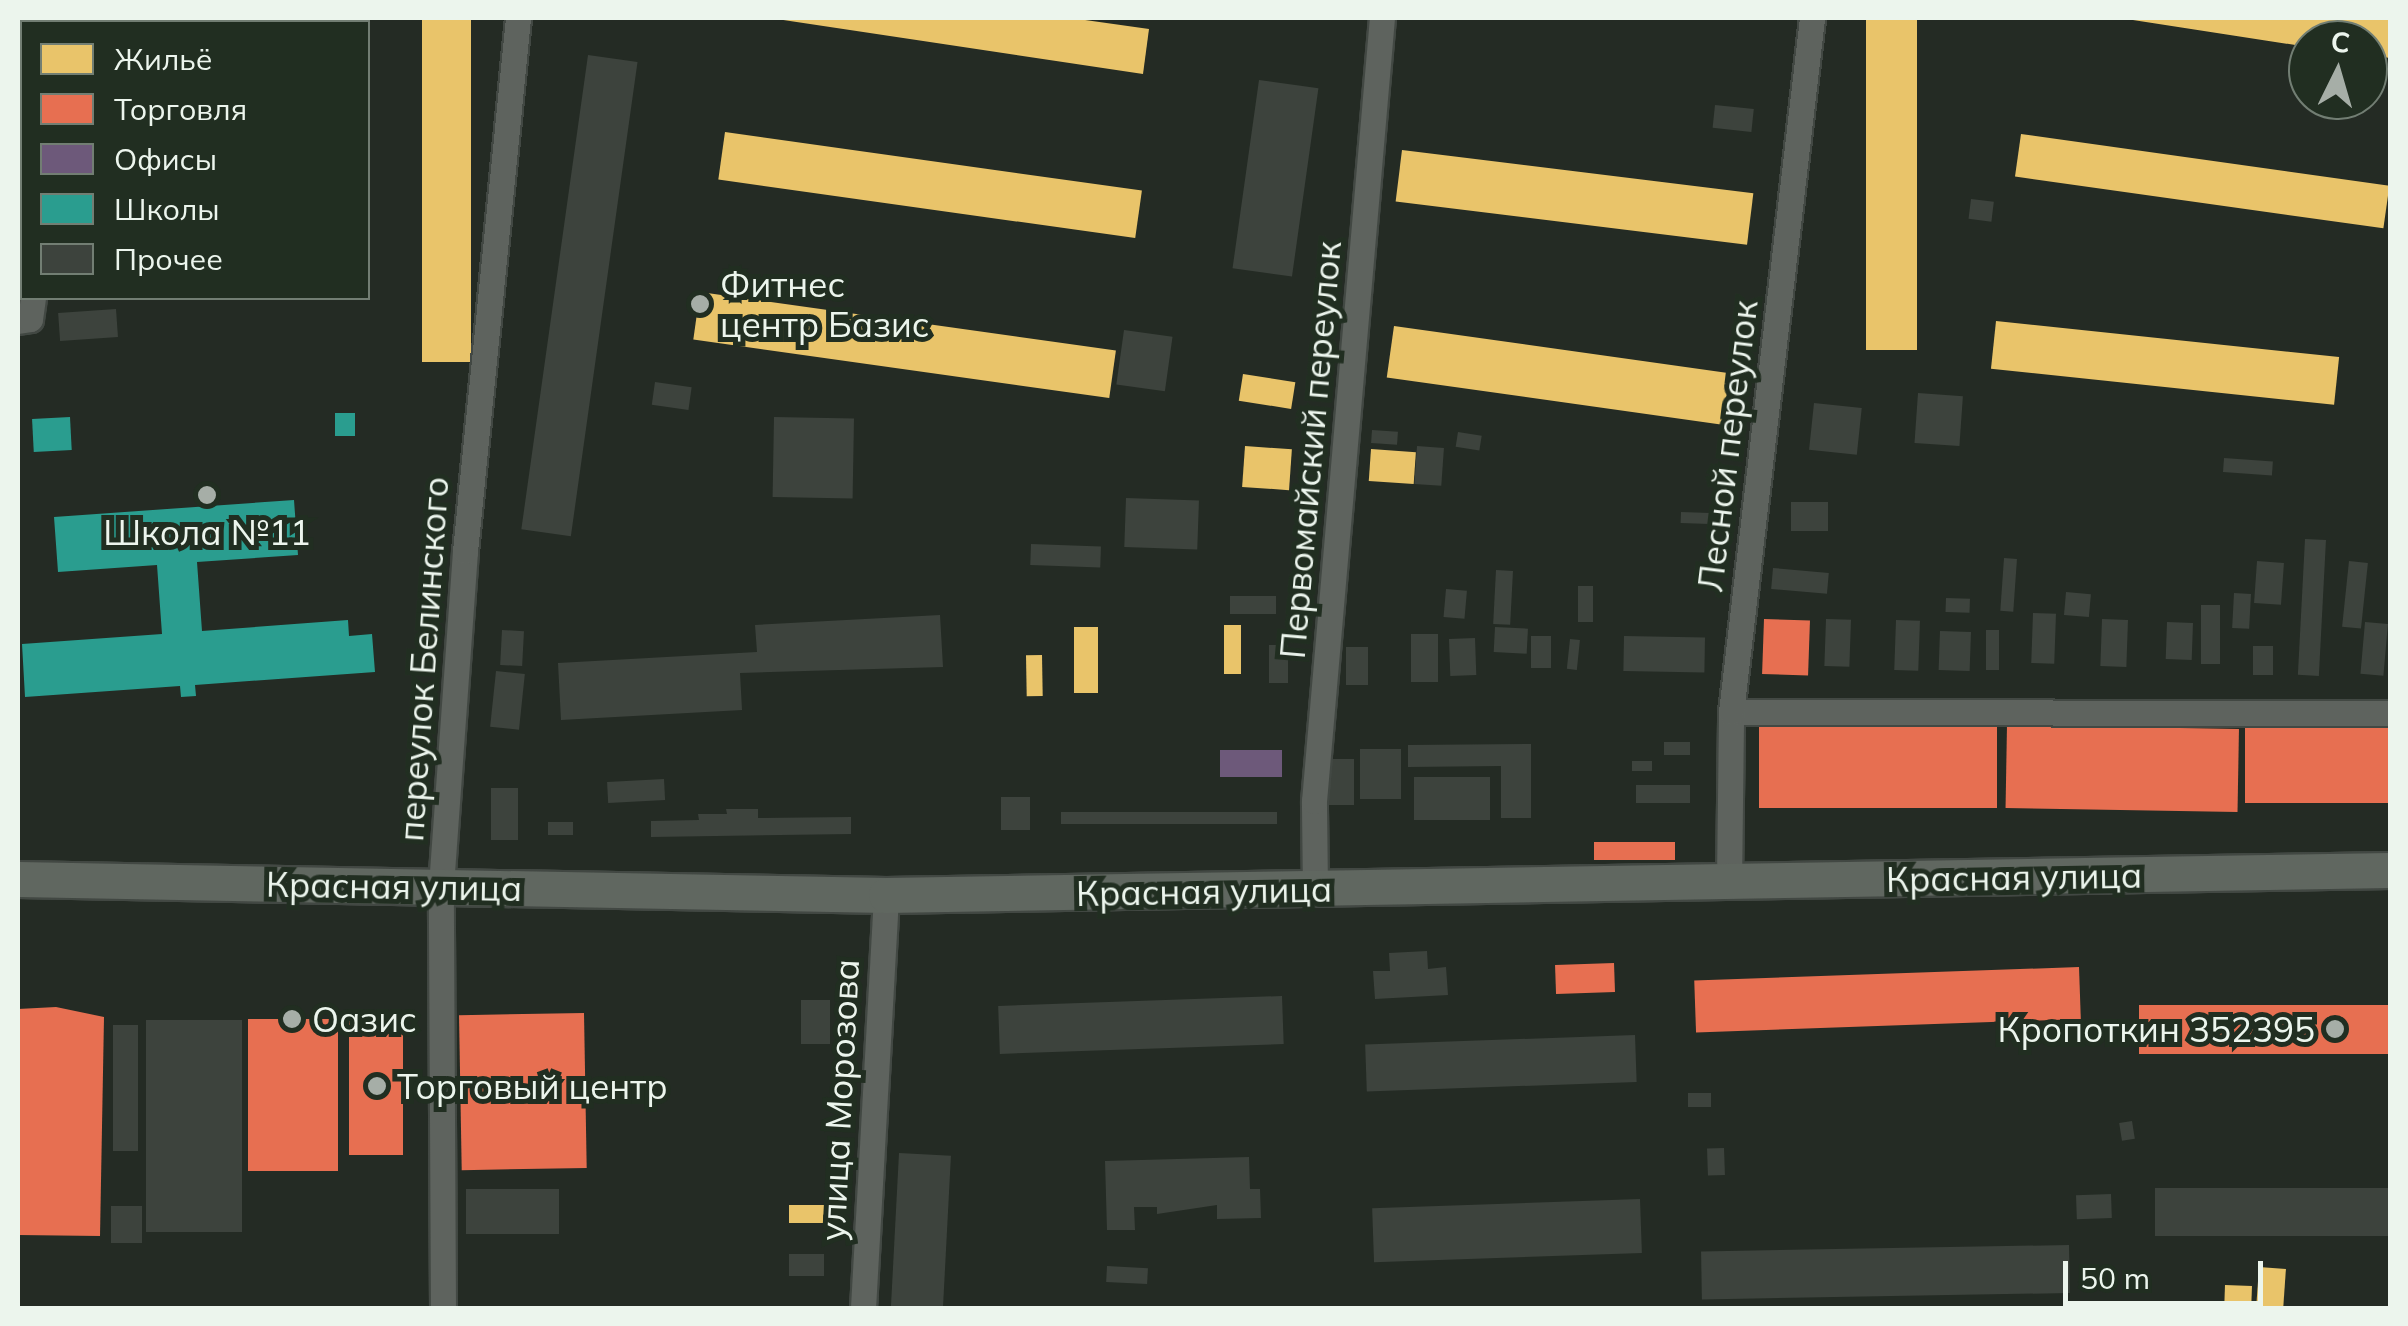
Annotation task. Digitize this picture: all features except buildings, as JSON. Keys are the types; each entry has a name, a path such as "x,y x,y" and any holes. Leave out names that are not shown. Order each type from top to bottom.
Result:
{"main road":[{"name":"Красная улица","path":"18,879 886,895 2390,870"}],"street":[{"name":"переулок Белинского","path":"443,1308 441,886 465,551 518,18"},
{"name":"Первомайский переулок","path":"1315,889 1314,801 1382,18"},
{"name":"Лесной переулок","path":"1730,883 1731,712 1812,18"},
{"path":"18,321 30,318 33,300"},
{"path":"1731,712 2390,714"},
{"name":"улица Морозова","path":"863,1308 886,895"}],"place":[{"name":"Фитнес центр Базис","path":"700,304"},
{"name":"Школа №11","path":"207,495"},
{"name":"Оазис","path":"292,1019"},
{"name":"Кропоткин 352395","path":"2335,1029"},
{"name":"Торговый центр","path":"377,1086"}]}
